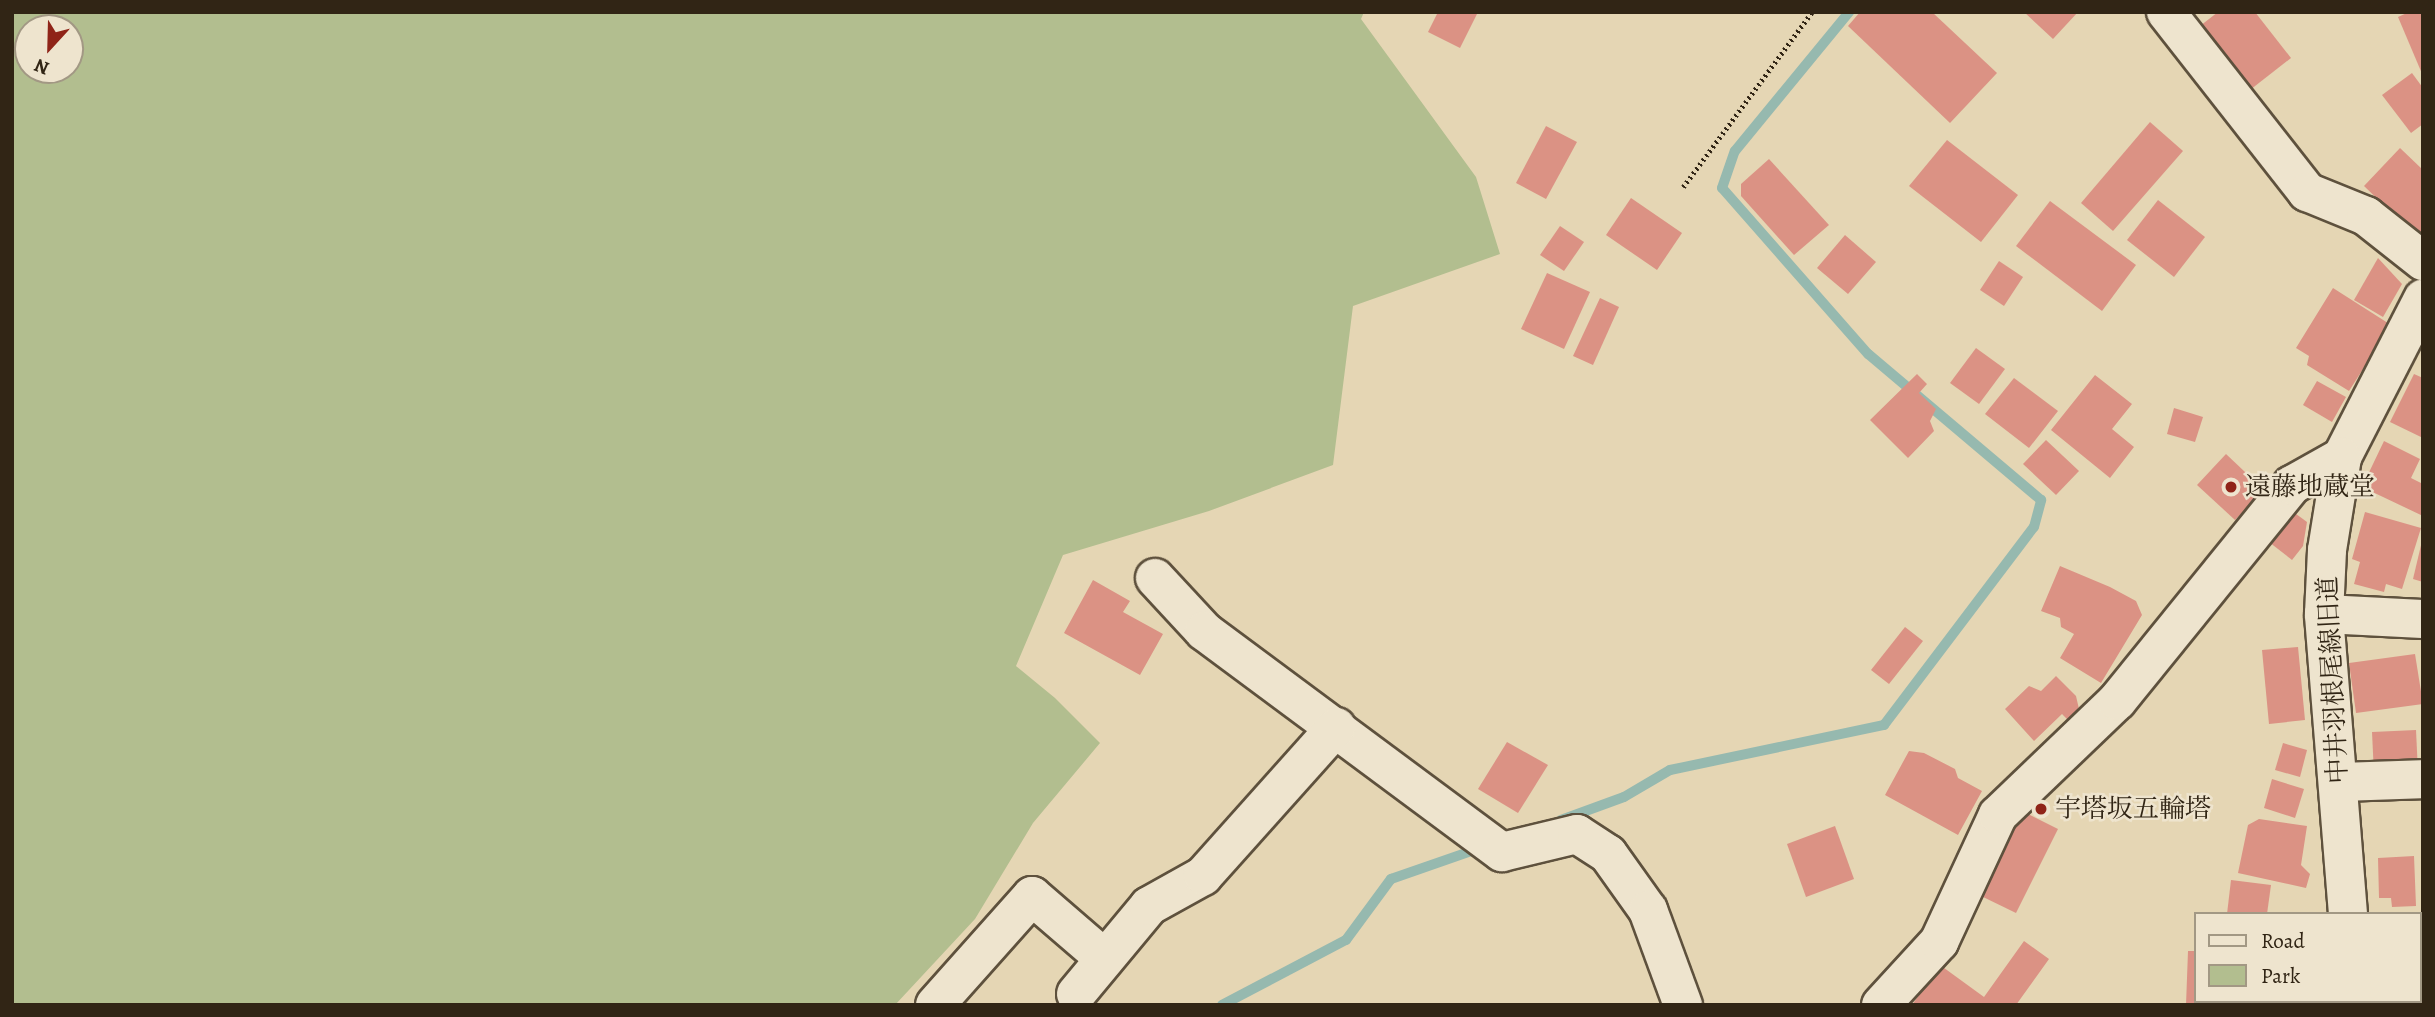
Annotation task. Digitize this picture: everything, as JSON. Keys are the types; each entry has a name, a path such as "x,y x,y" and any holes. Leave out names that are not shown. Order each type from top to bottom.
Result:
{"street":[{"path":"2165,12 2306,192 2366,216 2423,261"},
{"name":"中井羽根尾線旧道","path":"2347,912 2324,614 2327,550 2342,457 2423,299"},
{"path":"1881,1005 1938,943 1998,815 2117,701 2292,485 2342,457"},
{"path":"1155,578 1205,631 1491,843 1577,834 1608,854 1648,909 1683,1005"},
{"path":"2324,614 2423,619"},
{"path":"1076,994 1149,906 1202,876 1336,727"},
{"path":"2339,782 2423,779"},
{"path":"935,1005 1032,896 1105,959"}],"path":[{"path":"1684,187 1812,12"}],"green space":[{"path":"12,12 1364,12 1361,19 1476,177 1500,254 1353,306 1333,465 1209,511 1063,555 1016,666 1055,698 1100,743 1033,823 975,919 895,1005 12,1005"}],"building":[{"path":"1438,12 1478,12 1460,48 1428,32"},
{"path":"1860,12 1932,12 1997,73 1950,123 1848,26"},
{"path":"2024,12 2078,12 2053,39"},
{"path":"2218,12 2255,12 2291,58 2241,97 2191,33"},
{"path":"2409,12 2423,12 2423,76 2398,17"},
{"path":"2412,73 2423,88 2423,124 2411,133 2382,95"},
{"path":"2150,122 2183,151 2113,231 2081,203"},
{"path":"1546,126 1577,142 1546,199 1516,183"},
{"path":"1947,140 2018,195 1981,242 1909,186"},
{"path":"2400,148 2423,170 2423,231 2417,237 2364,186"},
{"path":"1769,159 1829,225 1794,255 1741,196 1741,184"},
{"path":"1631,198 1682,233 1657,270 1606,235"},
{"path":"2158,200 2205,237 2174,277 2127,240"},
{"path":"2050,201 2136,265 2102,311 2016,246"},
{"path":"1560,226 1584,242 1564,271 1540,255"},
{"path":"1845,235 1876,262 1848,294 1817,268"},
{"path":"2378,258 2402,284 2383,317 2354,300"},
{"path":"1999,261 2023,277 2004,306 1980,290"},
{"path":"1547,273 1590,292 1564,349 1521,329"},
{"path":"2333,288 2391,325 2349,391 2307,365 2309,356 2296,348"},
{"path":"1600,298 1619,307 1593,365 1573,356"},
{"path":"1976,348 2005,369 1979,404 1950,383"},
{"path":"1917,374 1927,384 1919,393 1936,409 1930,421 1934,431 1908,458 1870,420"},
{"path":"2414,374 2423,378 2423,438 2390,422"},
{"path":"2095,375 2132,404 2112,429 2134,447 2110,478 2051,430"},
{"path":"2014,378 2058,411 2029,448 1985,414"},
{"path":"2317,381 2346,397 2332,422 2303,405"},
{"path":"2174,408 2203,417 2195,442 2167,434"},
{"path":"2046,440 2079,471 2056,495 2023,464"},
{"path":"2384,441 2420,459 2411,478 2423,484 2423,516 2362,487"},
{"name":"遠藤地蔵堂","path":"2226,454 2264,490 2235,520 2197,485"},
{"path":"2292,511 2307,522 2303,546 2292,560 2269,542"},
{"path":"2365,512 2421,528 2402,589 2386,584 2384,592 2354,584 2360,562 2352,559"},
{"path":"2423,541 2423,582 2413,579"},
{"path":"2060,566 2136,601 2142,615 2101,683 2060,658 2074,634 2061,627 2060,618 2041,611"},
{"path":"1093,580 1130,601 1123,612 1163,634 1140,675 1064,633"},
{"path":"1905,627 1923,641 1889,684 1871,670"},
{"path":"2298,647 2305,720 2269,724 2262,650"},
{"path":"2415,654 2423,704 2356,713 2349,663"},
{"path":"2056,676 2076,696 2079,709 2068,720 2062,714 2034,741 2005,709 2029,686 2041,691"},
{"path":"2416,730 2418,772 2374,774 2372,732"},
{"path":"1507,742 1548,765 1518,813 1478,789"},
{"path":"2283,743 2307,750 2300,777 2275,770"},
{"path":"1909,751 1924,753 1955,769 1958,778 1982,791 1958,835 1885,795"},
{"path":"2272,779 2304,789 2295,818 2264,808"},
{"path":"2022,811 2058,829 2016,913 1979,895"},
{"path":"2259,819 2307,826 2301,865 2310,874 2306,888 2238,873 2248,825"},
{"path":"1835,826 1854,879 1806,897 1787,844"},
{"path":"2414,856 2416,906 2392,907 2391,898 2379,898 2378,858"},
{"path":"2231,880 2271,885 2267,912 2227,912"},
{"path":"2024,941 2049,959 2016,1005 1912,1005 1940,965 1984,997"},
{"path":"2188,951 2194,951 2194,1003 2228,1005 2186,1005"},
{"path":"2423,981 2423,1005 2401,1005 2421,1003"},
{"path":"2242,1003 2326,1003 2326,1005"}],"waterway":[{"path":"1561,820 1624,797 1670,770 1884,725 2034,527 2041,500 1868,354 1722,188 1735,151 1849,12"},
{"path":"1222,1005 1346,940 1391,879 1483,847"}],"place":[{"name":"遠藤地蔵堂","path":"2231,487"},
{"name":"宇塔坂五輪塔","path":"2041,809"}]}
